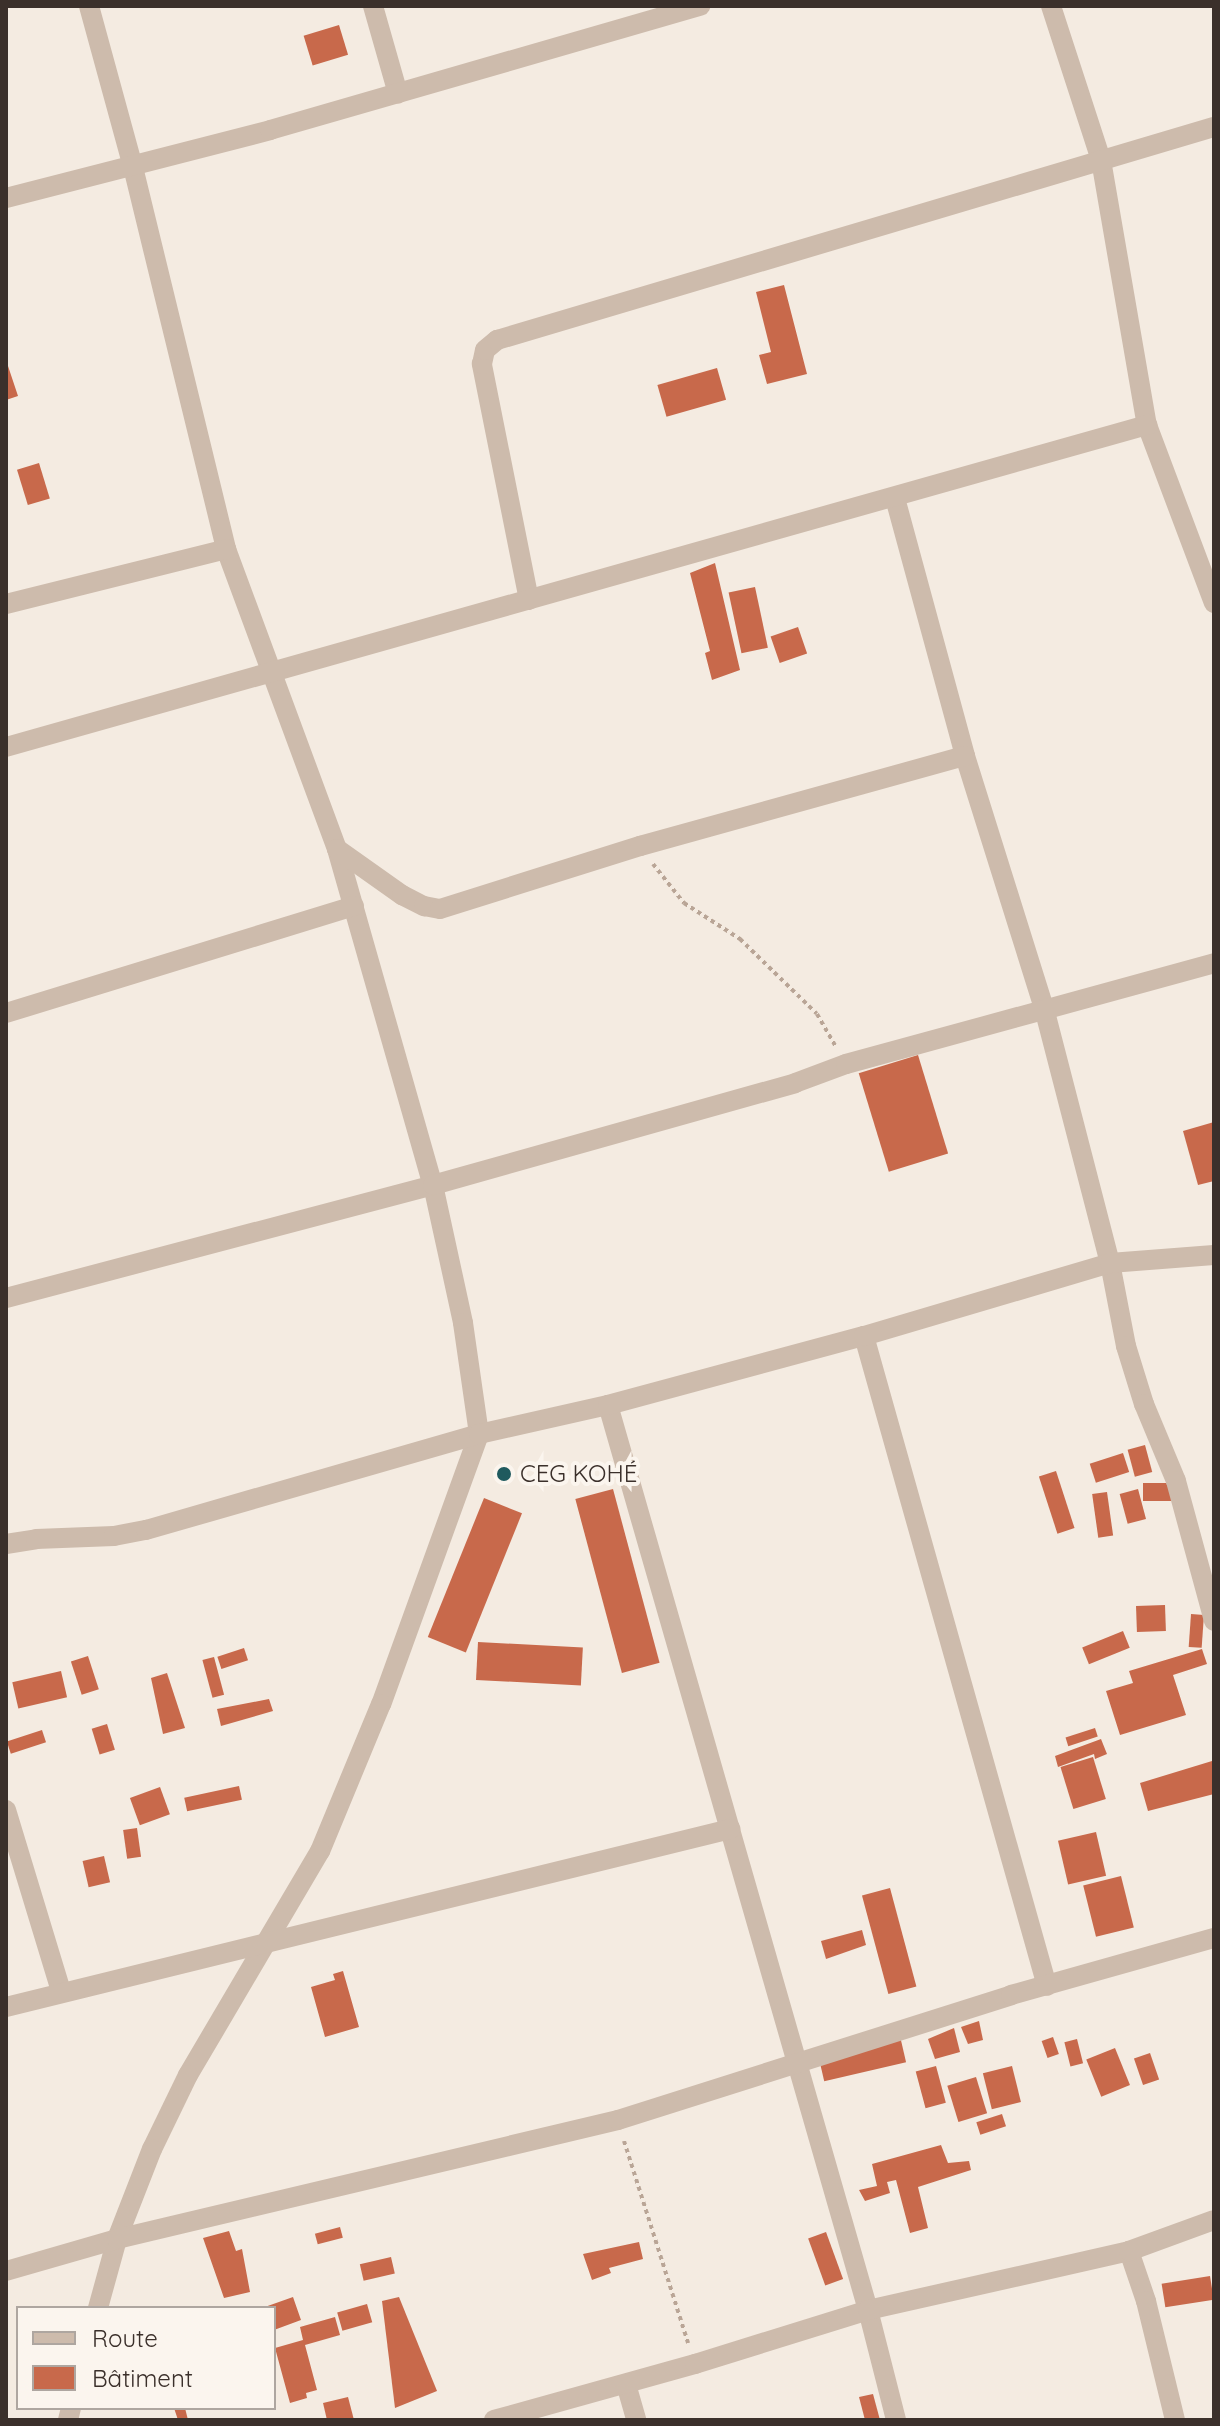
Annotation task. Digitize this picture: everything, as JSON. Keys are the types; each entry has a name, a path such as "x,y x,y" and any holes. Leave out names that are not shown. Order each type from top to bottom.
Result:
{"street":[{"path":"89,6 133,167 226,549 337,849 433,1185 463,1323 479,1434 381,1704 320,1851 188,2075 152,2149 117,2239 99,2306"},
{"path":"373,6 398,94"},
{"path":"6,198 133,167 398,94 653,13 700,6"},
{"path":"1051,6 1101,160 1147,425 1214,603"},
{"path":"529,600 482,364 485,350 497,340 1214,127"},
{"path":"6,747 1147,425"},
{"path":"895,498 965,756 1044,1008 1110,1263 1126,1346 1144,1404 1176,1481 1214,1621"},
{"path":"6,604 226,549"},
{"path":"337,849 402,895 424,906 440,909 640,846 965,756"},
{"path":"6,1013 354,906"},
{"path":"6,1298 433,1185 795,1083 846,1064 1214,963"},
{"path":"6,1544 146,1530 479,1434 608,1405 864,1336 1110,1263 1214,1255"},
{"path":"864,1336 1047,1986"},
{"path":"608,1405 794,2062 868,2310 896,2420"},
{"path":"6,1810 61,1991"},
{"path":"6,2007 61,1991 264,1946 730,1829"},
{"path":"6,2271 117,2239 618,2120 794,2062 1214,1938"},
{"path":"494,2420 695,2364 868,2310 1129,2251 1214,2220"},
{"path":"1129,2251 1146,2301 1175,2420"},
{"path":"626,2384 636,2420"}],"path":[{"path":"640,846 684,903 740,939 817,1014 846,1064"},
{"path":"618,2120 695,2364"}],"building":[{"path":"339,25 348,55 313,65 304,36"},
{"path":"784,285 807,374 767,384 759,355 771,352 756,292"},
{"path":"6,360 18,396 6,400"},
{"path":"717,368 726,400 666,417 657,385"},
{"path":"39,463 50,498 28,505 17,470"},
{"path":"715,563 740,670 712,680 705,653 710,651 690,573"},
{"path":"755,587 768,648 741,653 729,593"},
{"path":"798,627 807,653 780,663 771,636"},
{"path":"918,1055 948,1153 889,1172 859,1073"},
{"path":"1214,1122 1214,1181 1198,1185 1183,1131"},
{"path":"1145,1445 1152,1472 1135,1477 1128,1450"},
{"path":"1123,1453 1129,1472 1096,1483 1090,1464"},
{"path":"1056,1471 1075,1528 1057,1534 1039,1477"},
{"path":"1143,1483 1176,1483 1176,1501 1143,1501"},
{"path":"613,1489 660,1663 622,1673 575,1499"},
{"path":"1138,1489 1146,1519 1128,1524 1120,1494"},
{"path":"1107,1492 1113,1536 1098,1538 1092,1494"},
{"path":"484,1498 522,1513 466,1652 428,1637"},
{"path":"1165,1605 1166,1631 1137,1632 1136,1606"},
{"path":"1191,1614 1204,1615 1202,1648 1189,1647"},
{"path":"1123,1631 1130,1648 1089,1664 1082,1647"},
{"path":"478,1642 583,1647 581,1685 476,1680"},
{"path":"244,1648 248,1660 221,1669 217,1657"},
{"path":"1202,1649 1207,1664 1173,1675 1186,1715 1120,1735 1106,1691 1133,1683 1129,1671"},
{"path":"88,1656 99,1689 82,1695 71,1662"},
{"path":"214,1657 224,1695 213,1698 202,1660"},
{"path":"61,1671 67,1697 18,1709 12,1682"},
{"path":"167,1673 185,1728 163,1734 151,1678"},
{"path":"269,1699 273,1711 221,1726 217,1709"},
{"path":"107,1724 115,1750 100,1754 92,1729"},
{"path":"1095,1728 1098,1737 1068,1746 1066,1738"},
{"path":"42,1730 46,1742 11,1754 7,1741"},
{"path":"1101,1739 1107,1754 1095,1759 1094,1754 1058,1767 1055,1756"},
{"path":"1093,1757 1106,1799 1073,1809 1060,1767"},
{"path":"1212,1761 1214,1794 1148,1811 1140,1783"},
{"path":"239,1786 242,1800 187,1811 184,1798"},
{"path":"160,1787 170,1814 140,1825 130,1798"},
{"path":"137,1828 141,1857 127,1859 123,1830"},
{"path":"1096,1832 1106,1876 1068,1885 1058,1841"},
{"path":"104,1856 110,1882 89,1887 83,1861"},
{"path":"1121,1876 1134,1927 1096,1937 1083,1885"},
{"path":"890,1888 916,1987 888,1994 862,1896"},
{"path":"862,1930 866,1945 826,1959 821,1941"},
{"path":"343,1971 359,2027 325,2037 311,1987 335,1980 333,1974"},
{"path":"979,2021 983,2040 968,2044 961,2027"},
{"path":"954,2028 960,2052 935,2059 928,2039"},
{"path":"900,2036 906,2062 824,2081 818,2055"},
{"path":"1053,2037 1059,2054 1048,2058 1042,2041"},
{"path":"1077,2039 1083,2063 1070,2066 1064,2042"},
{"path":"1115,2048 1130,2085 1101,2097 1086,2060"},
{"path":"1150,2053 1159,2079 1143,2085 1134,2059"},
{"path":"936,2066 946,2103 926,2108 916,2071"},
{"path":"1012,2066 1021,2102 992,2109 983,2073"},
{"path":"976,2077 987,2113 958,2122 947,2086"},
{"path":"1002,2114 1006,2126 980,2135 976,2122"},
{"path":"941,2145 948,2163 969,2161 971,2170 918,2187 928,2228 910,2233 896,2180 887,2182 890,2193 865,2201 859,2190 877,2186 872,2164"},
{"path":"340,2227 343,2238 318,2244 315,2234"},
{"path":"229,2231 236,2251 242,2249 250,2292 224,2298 203,2238"},
{"path":"826,2232 843,2279 825,2285 808,2238"},
{"path":"639,2242 643,2259 609,2268 611,2273 592,2280 583,2254"},
{"path":"391,2257 395,2274 364,2281 360,2264"},
{"path":"1210,2276 1214,2300 1165,2307 1162,2284"},
{"path":"293,2297 301,2320 276,2329 276,2306 268,2306"},
{"path":"399,2297 437,2391 395,2408 382,2301"},
{"path":"367,2304 372,2322 342,2331 337,2313"},
{"path":"335,2317 340,2335 305,2345 317,2390 306,2393 307,2398 290,2403 276,2348 303,2340 300,2327"},
{"path":"873,2394 880,2420 865,2420 859,2397"},
{"path":"348,2397 354,2420 327,2420 323,2403"},
{"path":"175,2410 186,2410 188,2420 178,2420"}],"place":[{"name":"CEG KOHÉ","path":"504,1474"}]}
